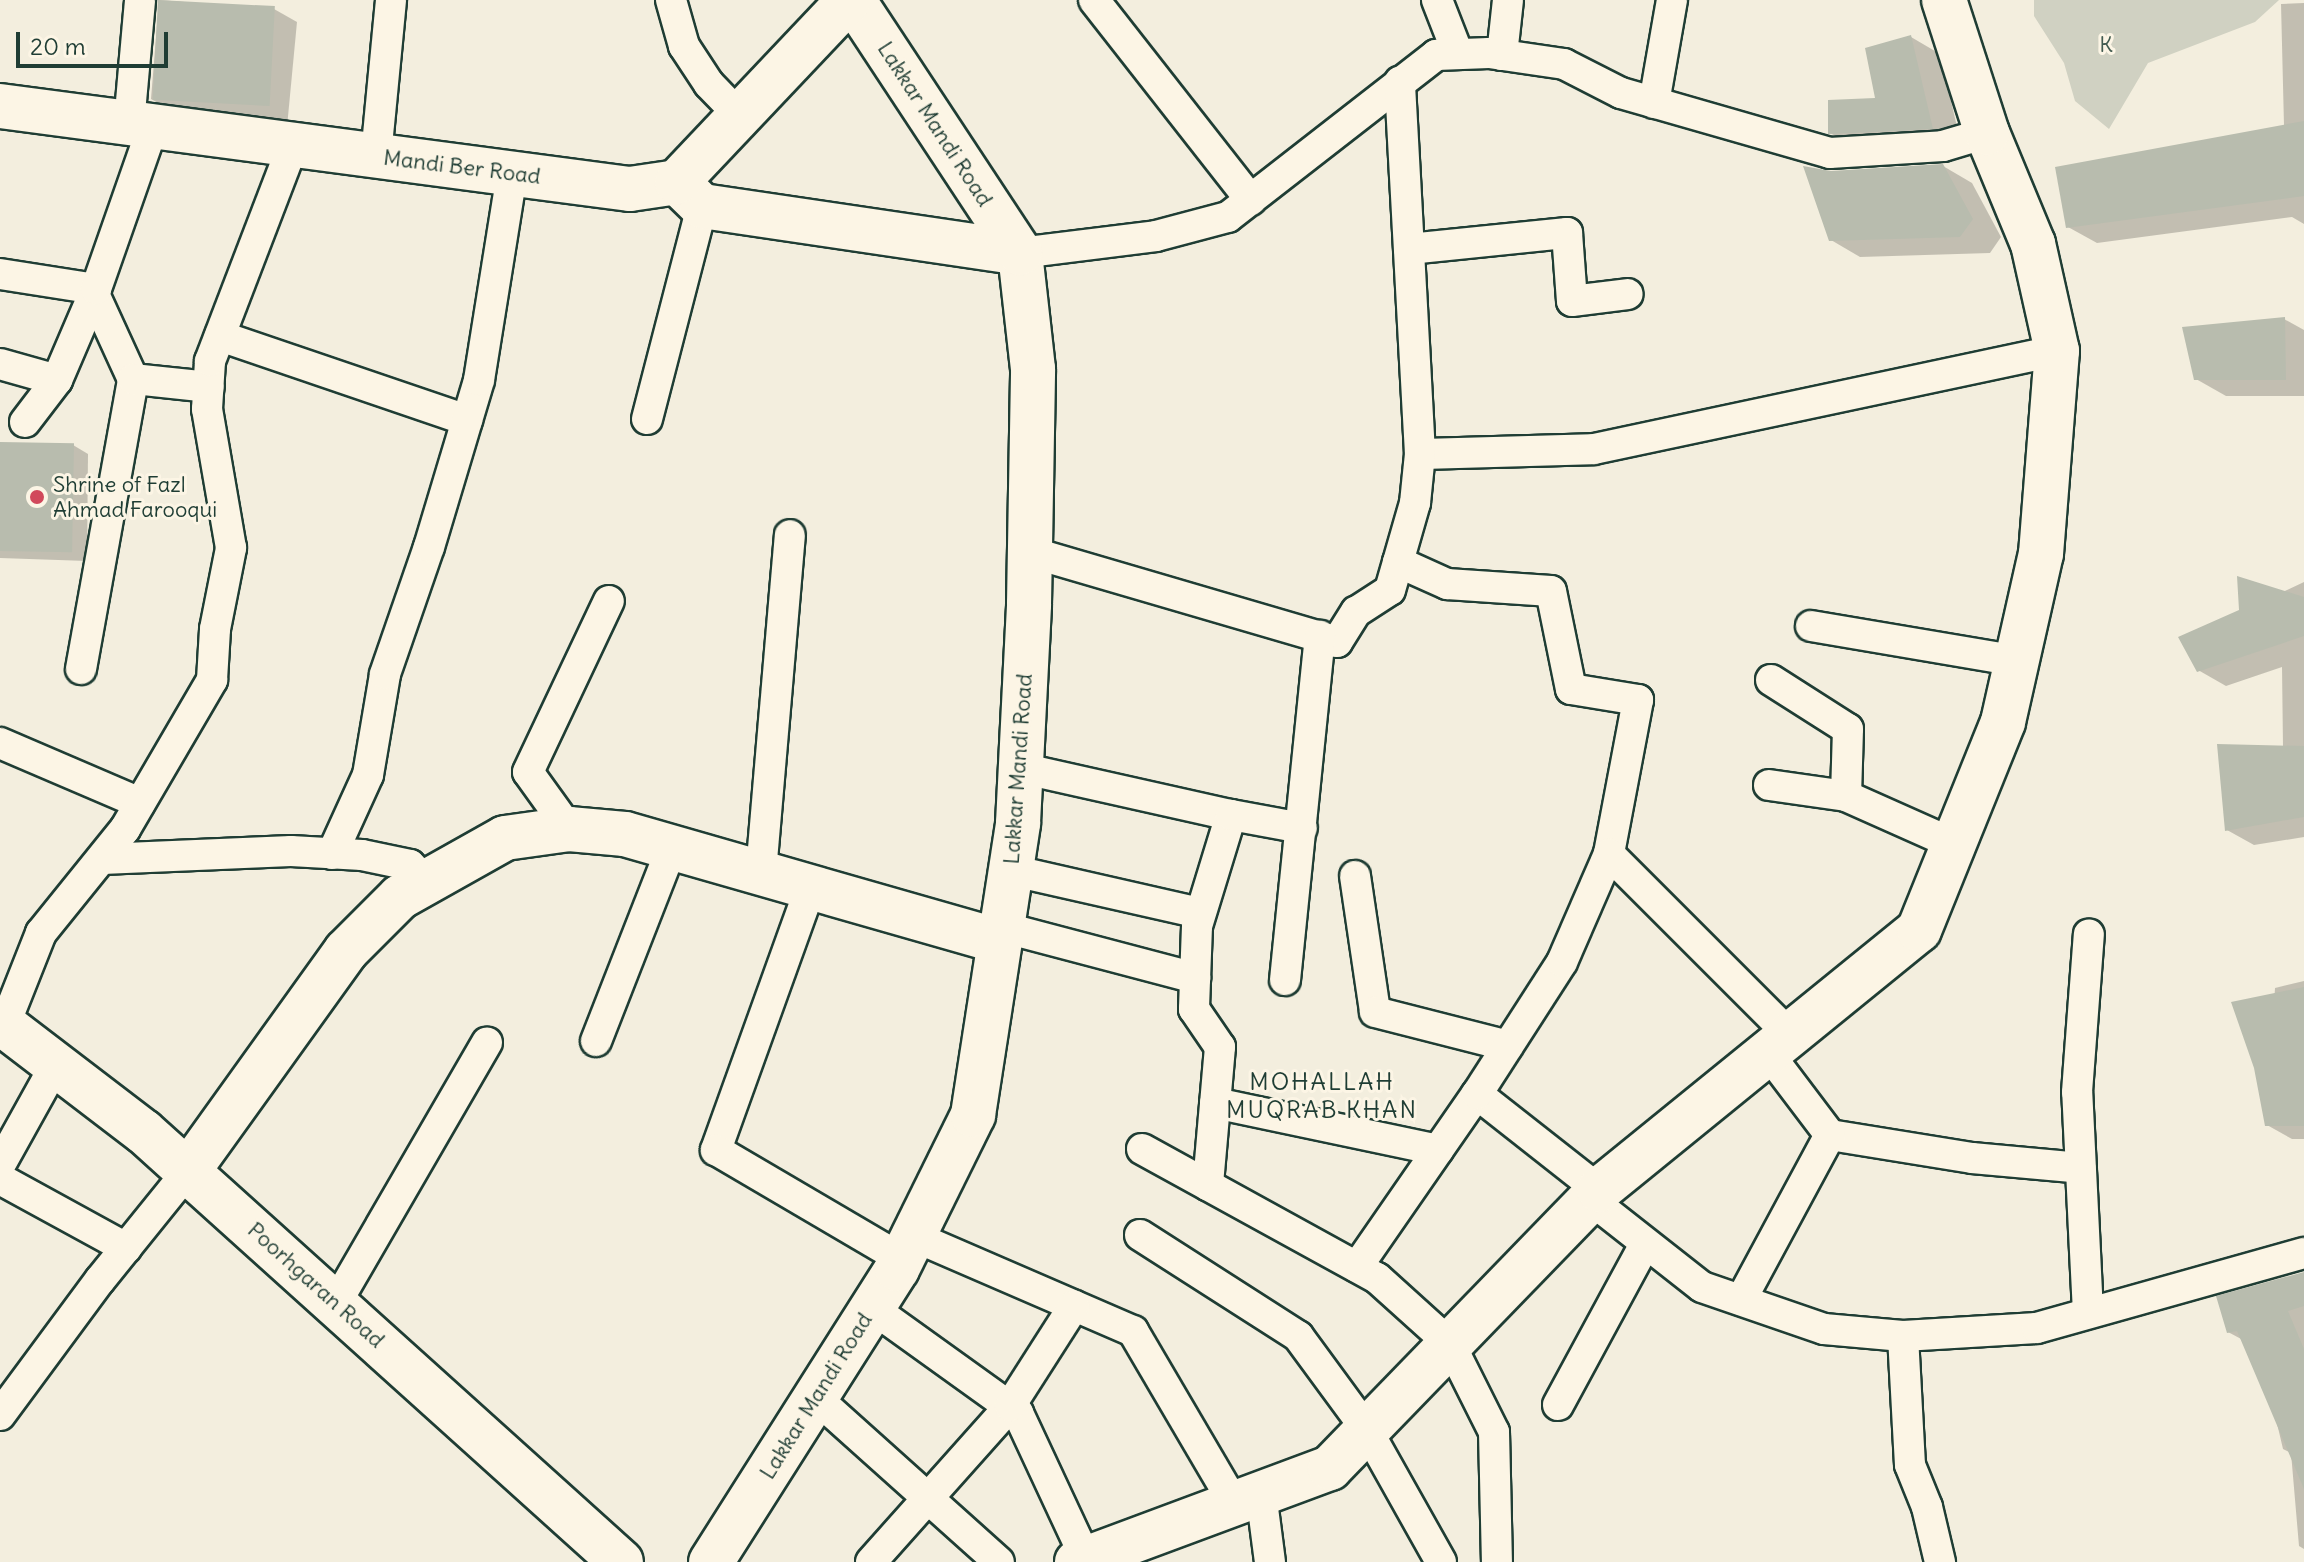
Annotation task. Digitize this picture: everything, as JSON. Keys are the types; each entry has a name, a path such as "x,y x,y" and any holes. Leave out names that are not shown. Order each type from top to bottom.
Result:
{"street":[{"path":"689,194 739,115 851,0"},
{"name":"Lakkar Mandi Road","path":"711,1562 872,1308 907,1248 973,1115 1010,870 1020,768 1030,552 1033,369 1020,253 851,0"},
{"path":"1081,1559 1330,1468 1595,1195 1919,930 2003,722 2041,554 2057,351 2033,244 1987,133 1944,0"},
{"name":"Mandi Ber Road","path":"0,106 512,174 689,194 1020,253"},
{"path":"188,1171 346,951 400,897 505,838 569,829 625,834 811,886 1001,934"},
{"name":"Poorhgaran Road","path":"2,1023 144,1132 621,1562"}],"lane":[{"path":"25,422 57,380 95,291 141,125 140,0"},
{"path":"376,156 391,0"},
{"path":"671,0 684,46 709,84 739,115"},
{"path":"1437,0 1458,54"},
{"path":"1502,55 1508,0"},
{"path":"1654,103 1672,0"},
{"path":"1103,3 1251,200"},
{"path":"1020,253 1156,236 1228,217 1436,55 1502,55 1564,64 1621,93 1830,153 1943,146 1987,133"},
{"path":"1030,552 1337,642 1356,612 1390,590 1415,503 1420,454 1400,82"},
{"path":"2,1023 41,933 102,859 140,803 212,680 215,629 231,548 207,409 210,361 293,145"},
{"path":"332,854 368,775 385,674 479,380 512,174"},
{"path":"647,419 689,194"},
{"path":"1409,249 1567,233 1572,301 1628,294"},
{"path":"0,274 95,291"},
{"path":"81,669 133,379 95,291"},
{"path":"220,336 467,420"},
{"path":"1420,454 1594,449 2057,351"},
{"path":"0,364 57,380"},
{"path":"133,379 209,387"},
{"path":"761,872 790,535"},
{"path":"1357,1267 1477,1094 1562,962 1609,854 1638,700 1571,689 1551,591 1447,584 1398,562"},
{"path":"569,829 528,772 609,601"},
{"path":"1811,626 2017,661"},
{"path":"1285,980 1320,636"},
{"path":"1771,680 1848,729 1846,796"},
{"path":"0,743 140,803"},
{"path":"1020,768 1302,828"},
{"path":"1769,785 1846,796 1954,844"},
{"path":"1208,1185 1220,1047 1194,1009 1195,978 1200,913 1231,815"},
{"path":"596,1041 672,847"},
{"path":"102,859 291,851 362,855 410,865 427,882"},
{"path":"1609,854 1779,1044 1830,1135"},
{"path":"1010,870 1200,913"},
{"path":"1355,876 1375,1012 1508,1046"},
{"path":"811,886 716,1150 907,1248 1074,1306 1133,1331 1248,1498 1270,1562"},
{"path":"1001,934 1195,978"},
{"path":"2088,1313 2077,1092 2089,934"},
{"path":"336,1303 487,1043"},
{"path":"0,1165 56,1064"},
{"path":"1477,1094 1595,1195 1645,1244 1702,1287 1824,1329 1903,1336 2037,1328 2304,1253"},
{"path":"1215,1103 1438,1150"},
{"path":"1830,1135 1972,1158 2081,1168"},
{"path":"1741,1300 1830,1135"},
{"path":"1142,1149 1377,1278 1450,1344 1494,1432 1497,1562"},
{"path":"0,1415 188,1171"},
{"path":"0,1179 126,1248"},
{"path":"1140,1235 1298,1336 1367,1430 1441,1562"},
{"path":"1558,1405 1645,1244"},
{"path":"871,1562 1010,1406 1074,1306"},
{"path":"872,1308 1018,1413 1081,1559"},
{"path":"1903,1336 1910,1465 1927,1507 1940,1562"},
{"path":"815,1397 999,1562"}],"green space":[{"name":"K","path":"2034,0 2279,0 2255,22 2148,63 2109,129 2075,101 2064,63 2034,16"}],"building":[{"path":"158,0 275,6 270,106 153,100"},
{"path":"1911,35 1933,129 1828,134 1828,100 1875,98 1865,48"},
{"path":"2304,121 2304,196 2066,228 2055,167"},
{"path":"1943,164 1973,219 1960,237 1829,241 1803,166 1831,171"},
{"path":"2285,317 2286,380 2194,380 2182,327"},
{"name":"Shrine of Fazl Ahmad Farooqui","path":"0,442 74,443 72,552 0,551"},
{"path":"2237,576 2304,597 2304,636 2197,672 2178,637 2239,610"},
{"path":"2217,744 2304,746 2304,817 2225,831"},
{"path":"2304,987 2304,1126 2265,1126 2254,1068 2231,1002"},
{"path":"2304,1272 2304,1306 2288,1311 2304,1349 2304,1489 2237,1331 2227,1333 2216,1296"}],"place":[{"name":"Shrine of Fazl Ahmad Farooqui","path":"37,497"}],"district":[{"name":"MOHALLAH MUQRAB KHAN","path":"1322,1096"}]}
